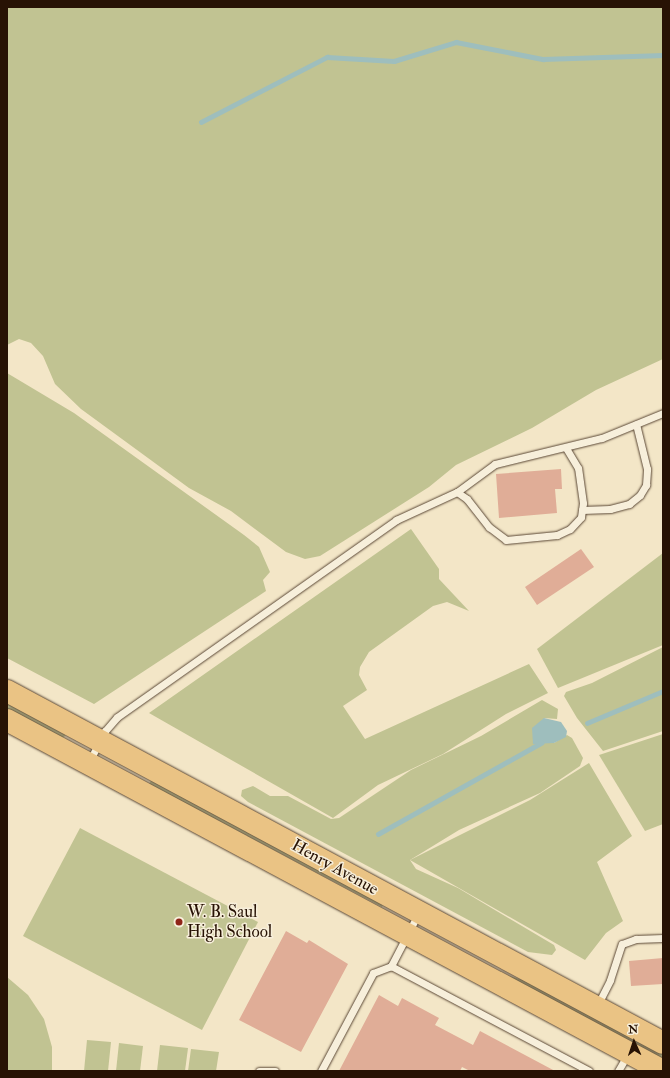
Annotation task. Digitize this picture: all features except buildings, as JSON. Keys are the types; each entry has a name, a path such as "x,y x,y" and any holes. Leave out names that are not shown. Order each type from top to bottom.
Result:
{"main road":[{"name":"Henry Avenue","path":"7,691 663,1043"},
{"name":"Henry Avenue","path":"7,720 408,934 623,1062 663,1071"}],"lane":[{"path":"88,763 99,741 118,717 396,520 457,492 495,464 566,448 663,413"},
{"path":"582,510 610,509 629,504 640,495 646,485 647,469 636,424"},
{"path":"457,492 467,499 489,527 506,540 557,536 570,529 581,517 582,510 582,485 578,468 566,448"},
{"path":"321,1071 373,973 391,966 419,912"},
{"path":"596,1008 610,980 622,944 636,939 663,938"},
{"path":"391,966 589,1071"},
{"path":"258,1071 275,1071"}],"green space":[{"path":"7,7 663,7 663,359 596,390 532,428 456,465 429,487 320,556 305,559 286,552 231,511 189,488 81,409 55,384 43,356 31,343 19,339 7,345"},
{"path":"7,373 74,413 244,535 259,547 270,572 263,580 266,591 94,704 7,658"},
{"path":"411,529 439,569 439,579 469,611 447,602 433,606 369,652 360,667 359,675 367,690 343,706 365,739 529,664 548,693 506,714 443,754 378,785 333,818 149,713"},
{"path":"663,553 663,645 558,688 537,649"},
{"path":"663,647 663,731 603,751 577,718 564,696 566,692 592,683"},
{"path":"7,700 66,734 65,736 62,738 7,711"},
{"path":"542,700 558,709 557,719 544,718 554,743 567,735 572,738 583,758 580,766 540,793 459,830 410,860 416,869 458,888 554,945 556,950 552,955 528,952 248,802 241,796 242,790 253,786 270,796 288,796 331,819 339,818 411,770 481,736"},
{"path":"663,734 663,824 645,831 599,755"},
{"path":"589,763 632,836 597,862 623,921 606,933 585,960 410,860 530,800"},
{"path":"152,779 383,903 382,907 149,784"},
{"path":"80,828 258,922 202,1030 23,936"},
{"path":"503,974 536,984 663,1052 663,1062"},
{"path":"7,977 28,995 44,1019 52,1047 52,1071 7,1071"},
{"path":"87,1040 111,1042 108,1071 84,1071"},
{"path":"119,1043 143,1046 140,1071 116,1071"},
{"path":"160,1045 188,1048 185,1071 157,1071"},
{"path":"191,1049 219,1052 216,1071 188,1071"}],"water":[{"path":"544,718 561,722 567,731 566,737 554,743 533,744 532,728"}],"waterway":[{"path":"201,122 327,57 394,61 456,42 543,59 663,55"},
{"path":"587,723 663,691"},
{"path":"378,834 541,743"}],"place":[{"name":"W. B. Saul High School","path":"179,922"}]}
